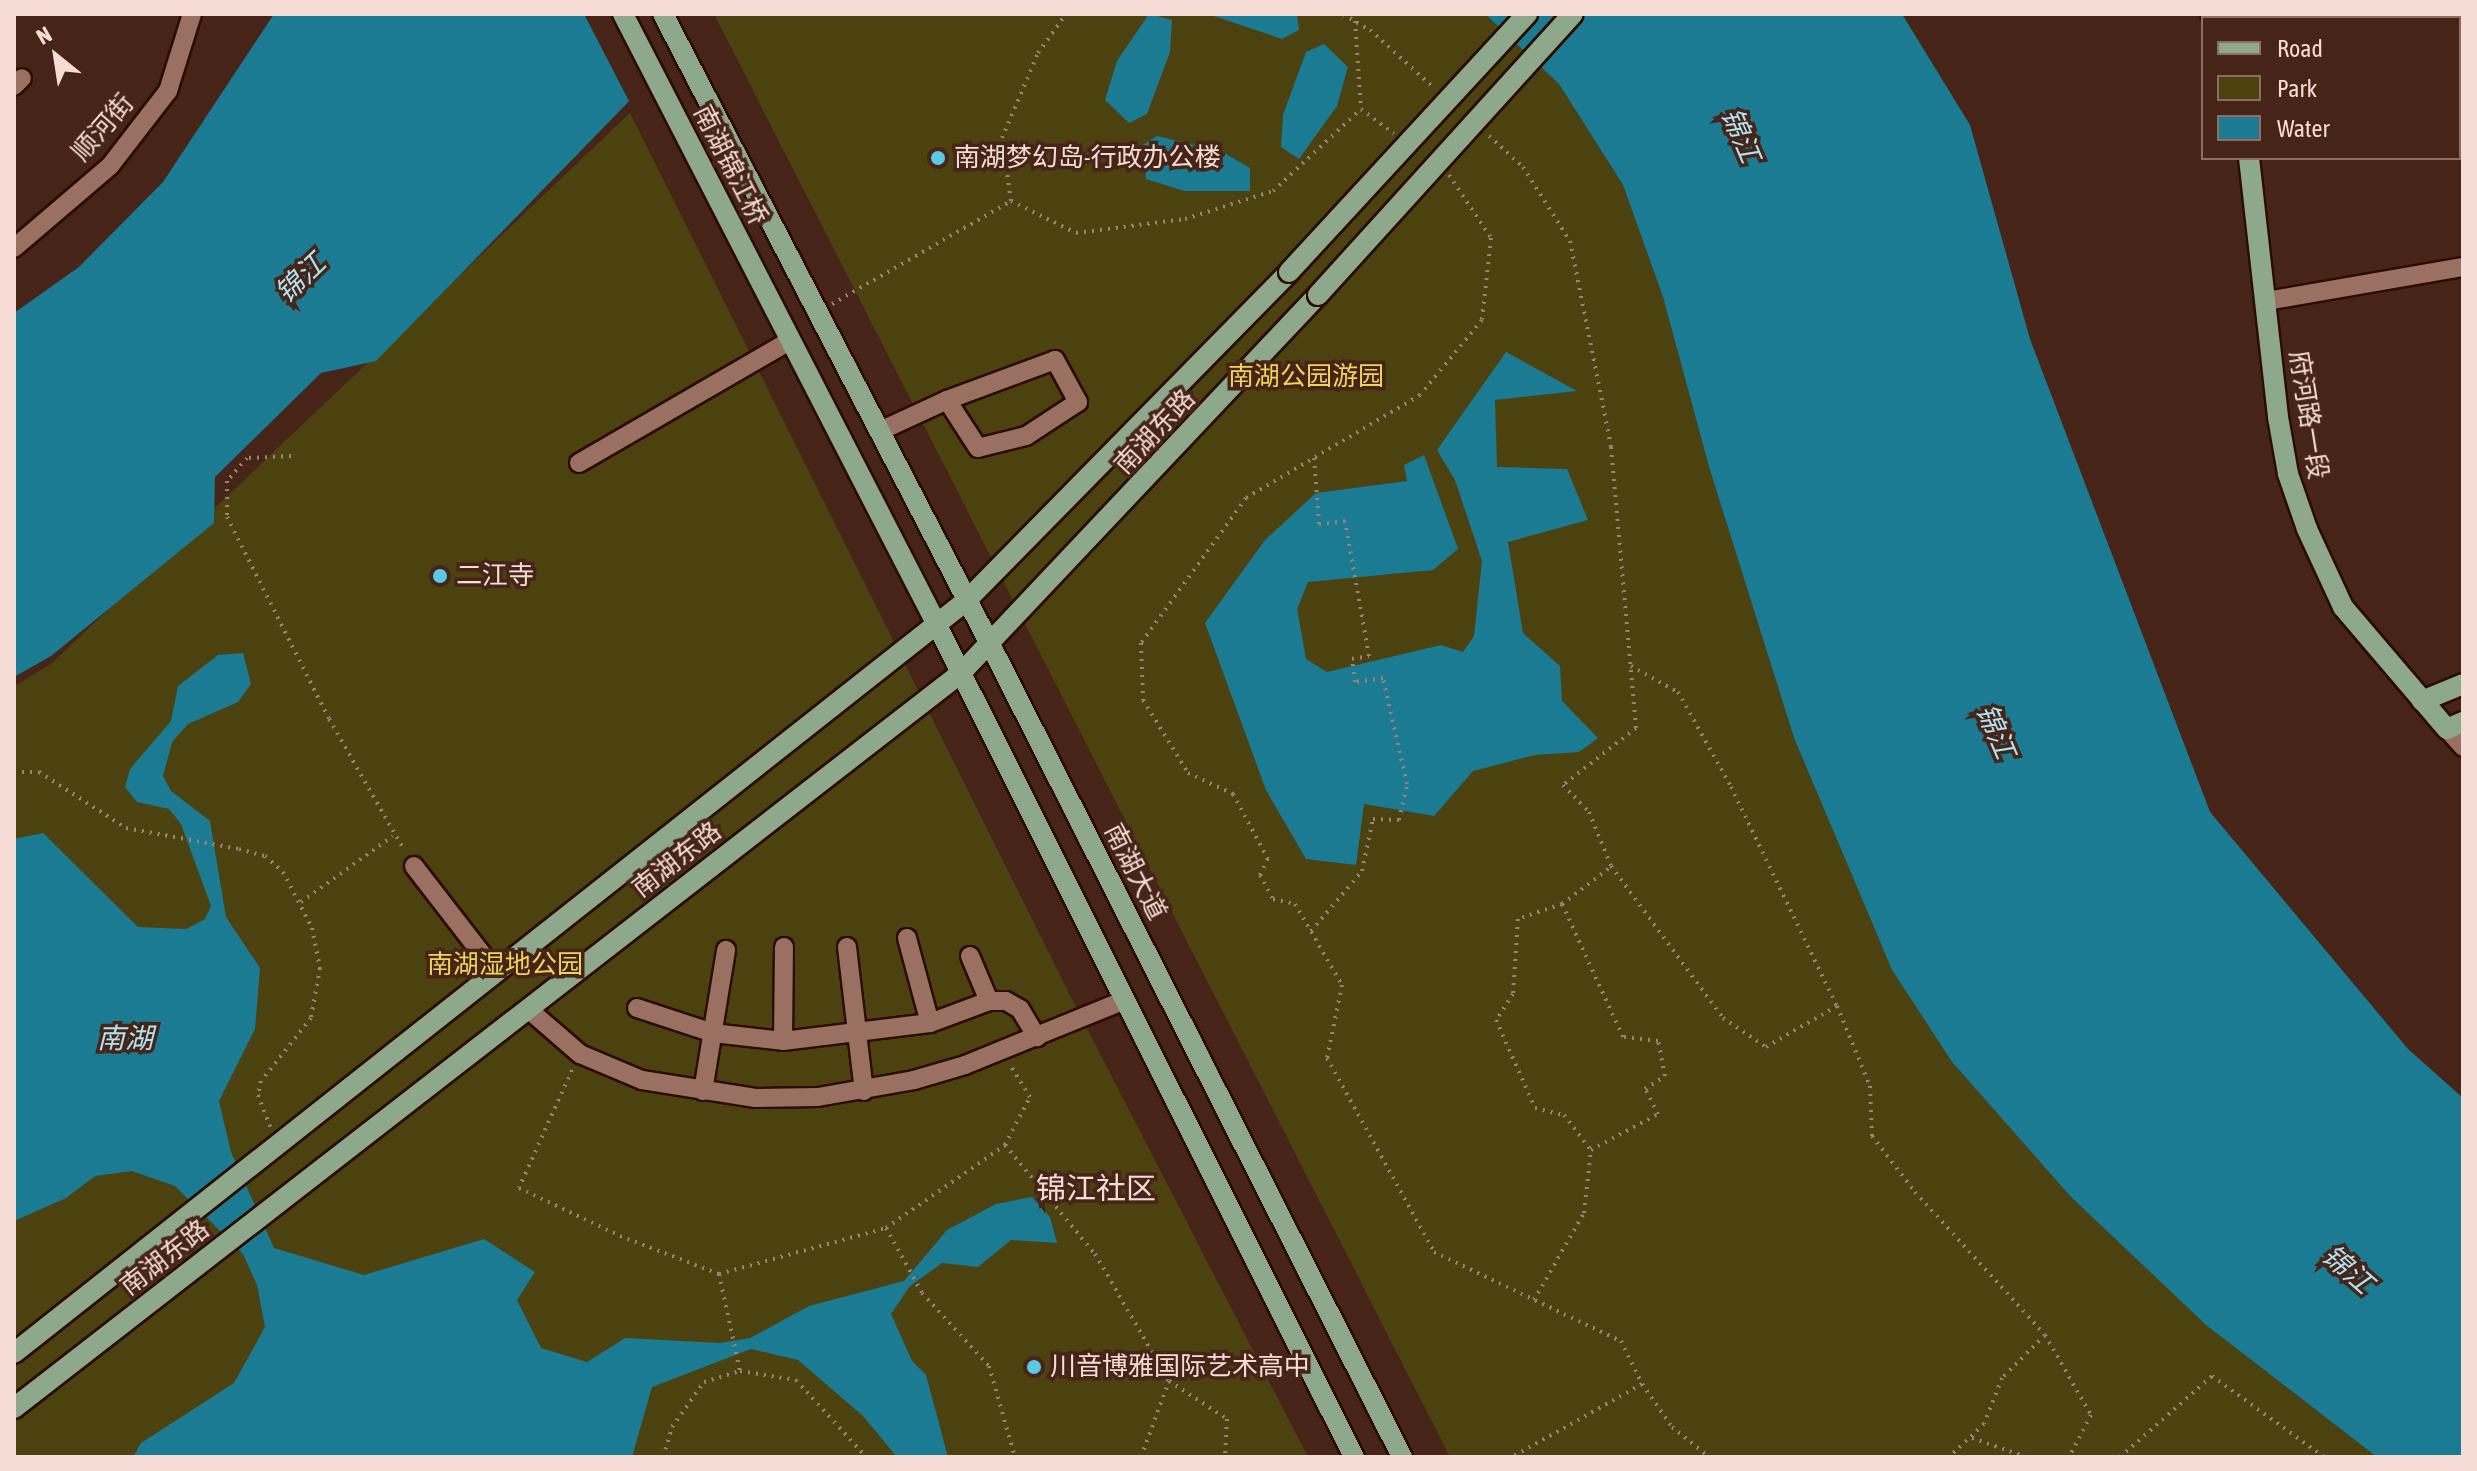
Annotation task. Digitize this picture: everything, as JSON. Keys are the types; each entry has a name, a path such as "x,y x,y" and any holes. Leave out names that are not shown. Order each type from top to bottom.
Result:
{"main road":[{"name":"南湖锦江桥","path":"623,14 791,340"},
{"name":"南湖锦江桥","path":"663,14 819,312"},
{"name":"南湖东路","path":"14,1353 967,600 1289,272 1527,14"},
{"name":"南湖东路","path":"14,1408 961,673 991,646 1318,295 1573,14"},
{"name":"府河路一段","path":"2249,160 2288,474 2307,529 2343,607 2422,701 2455,726"},
{"name":"南湖大道","path":"819,312 1402,1457"},
{"path":"791,340 1354,1457"},
{"path":"2422,701 2463,684"}],"street":[{"name":"顺河街","path":"14,248 110,166 168,91 192,14"},
{"path":"2266,301 2463,267"},
{"path":"579,463 791,340"},
{"path":"880,431 947,400 1055,360 1078,402 1026,436 978,448 947,400"},
{"path":"2455,726 2463,747"},
{"path":"414,866 496,972"},
{"path":"907,938 930,1023"},
{"path":"783,1041 784,947"},
{"path":"847,947 864,1091"},
{"path":"703,1091 726,950"},
{"path":"970,956 989,1001"},
{"path":"528,1009 580,1054 642,1080 756,1098 864,1091 1002,1052 1125,1000"},
{"path":"637,1008 713,1033 783,1041 857,1036 930,1023 989,1001 1006,1001 1020,1009 1037,1037"}],"path":[{"path":"1011,201 1002,138 1038,53 1066,14"},
{"path":"1343,14 1441,93"},
{"path":"1355,21 1361,109 1396,135"},
{"path":"1011,201 1076,233 1185,219 1273,191 1361,109"},
{"path":"1488,135 1523,167 1570,241 1611,447 1636,728 1563,785 1589,812 1611,866 1723,1018 1766,1047 1837,1006"},
{"path":"1443,170 1454,179 1491,238 1482,320 1420,395 1246,498 1141,643 1143,700 1188,773 1233,794 1268,859 1260,875 1273,899 1295,904 1342,985 1327,1058 1434,1252 1621,1341 1642,1384 1672,1427 1709,1457"},
{"path":"819,312 1011,201"},
{"path":"291,456 247,458 227,481 227,517 394,836 414,866"},
{"path":"1311,931 1362,871 1373,819 1399,820 1407,784 1383,678 1355,682 1352,659 1369,656 1356,581 1345,521 1319,524 1314,457"},
{"path":"1631,666 1678,692 1731,787 1837,1006 1870,1086 1872,1136 1915,1192 2045,1335 2091,1415 2069,1457"},
{"path":"14,772 39,772 126,828 265,856 283,872 301,902 320,968 317,999 297,1043 261,1081 258,1095 264,1119 281,1143"},
{"path":"301,902 394,836"},
{"path":"1534,1300 1584,1213 1591,1150 1564,1115 1535,1108 1496,1020 1513,994 1518,919 1562,904 1611,866"},
{"path":"1562,904 1623,1037 1658,1041 1665,1076 1645,1089 1658,1114 1591,1150"},
{"path":"580,1054 519,1188 620,1236 719,1274 886,1228 1005,1145 1030,1097 1002,1052"},
{"path":"1005,1145 1095,1254 1169,1381 1227,1419 1225,1457"},
{"path":"886,1228 922,1293 989,1366 1015,1457"},
{"path":"719,1274 740,1371"},
{"path":"1949,1457 1984,1424 2002,1378 2045,1335"},
{"path":"663,1457 672,1427 704,1382 740,1371 796,1380 866,1457"},
{"path":"2120,1457 2212,1376 2324,1457"},
{"path":"1141,1457 1169,1381"},
{"path":"1512,1457 1642,1384"},
{"path":"1972,1438 2026,1457"}],"green space":[{"name":"南湖公园游园","path":"714,14 1485,14 1559,84 1623,185 1663,297 1709,467 1794,738 1892,970 1952,1062 2070,1196 2206,1325 2377,1457 1450,1457"},
{"name":"南湖湿地公园","path":"630,113 1081,1017 1308,1457 14,1457 14,686 51,664"}],"water":[{"name":"锦江","path":"274,14 714,14 376,361 321,373 215,477 214,523 51,656 14,677 14,313 79,267 163,182"},
{"path":"1149,14 1172,20 1170,52 1147,114 1129,123 1105,100 1117,61"},
{"path":"1208,14 1297,14 1299,30 1282,39"},
{"name":"锦江","path":"1485,14 1902,14 1970,125 2030,339 2210,812 2408,1049 2463,1098 2463,1457 2377,1457 2206,1325 2070,1196 1952,1062 1892,970 1794,738 1709,467 1663,297 1623,185 1559,84"},
{"path":"1324,44 1348,67 1337,106 1299,159 1281,147 1283,115 1306,52"},
{"path":"1157,136 1223,152 1250,168 1250,191 1184,191 1146,179 1141,146"},
{"path":"1506,352 1577,391 1495,400 1497,467 1567,469 1588,520 1508,542 1523,633 1560,666 1562,701 1598,738 1579,752 1535,755 1473,771 1434,816 1364,804 1356,865 1306,859 1266,790 1205,623 1265,540 1316,493 1407,481 1404,465 1424,455 1458,549 1433,570 1308,582 1297,609 1306,659 1327,672 1441,645 1463,652 1474,636 1482,561 1455,480 1437,450"},
{"name":"南湖","path":"243,653 251,684 238,702 188,724 172,742 163,776 171,791 210,821 226,917 260,968 255,1029 219,1101 231,1152 274,1248 364,1275 484,1239 535,1272 517,1300 541,1348 587,1362 625,1338 720,1343 750,1338 809,1306 904,1281 947,1230 996,1204 1032,1197 1050,1217 1057,1243 1011,1240 978,1267 942,1263 910,1286 891,1314 912,1361 926,1375 948,1457 897,1457 863,1416 798,1360 751,1349 652,1387 632,1457 133,1457 141,1443 234,1383 265,1327 257,1285 243,1254 175,1186 132,1171 95,1176 66,1198 14,1221 14,839 43,833 138,927 186,929 205,919 211,906 181,824 169,809 137,802 125,787 130,769 171,721 178,686 218,655"}],"pier":[{"path":"584,14 712,14 715,19 631,105"}],"place":[{"name":"南湖梦幻岛-行政办公楼","path":"938,158"},
{"name":"二江寺","path":"440,576"},
{"name":"川音博雅国际艺术高中","path":"1034,1367"}],"district":[{"name":"锦江社区","path":"1096,1188"}]}
